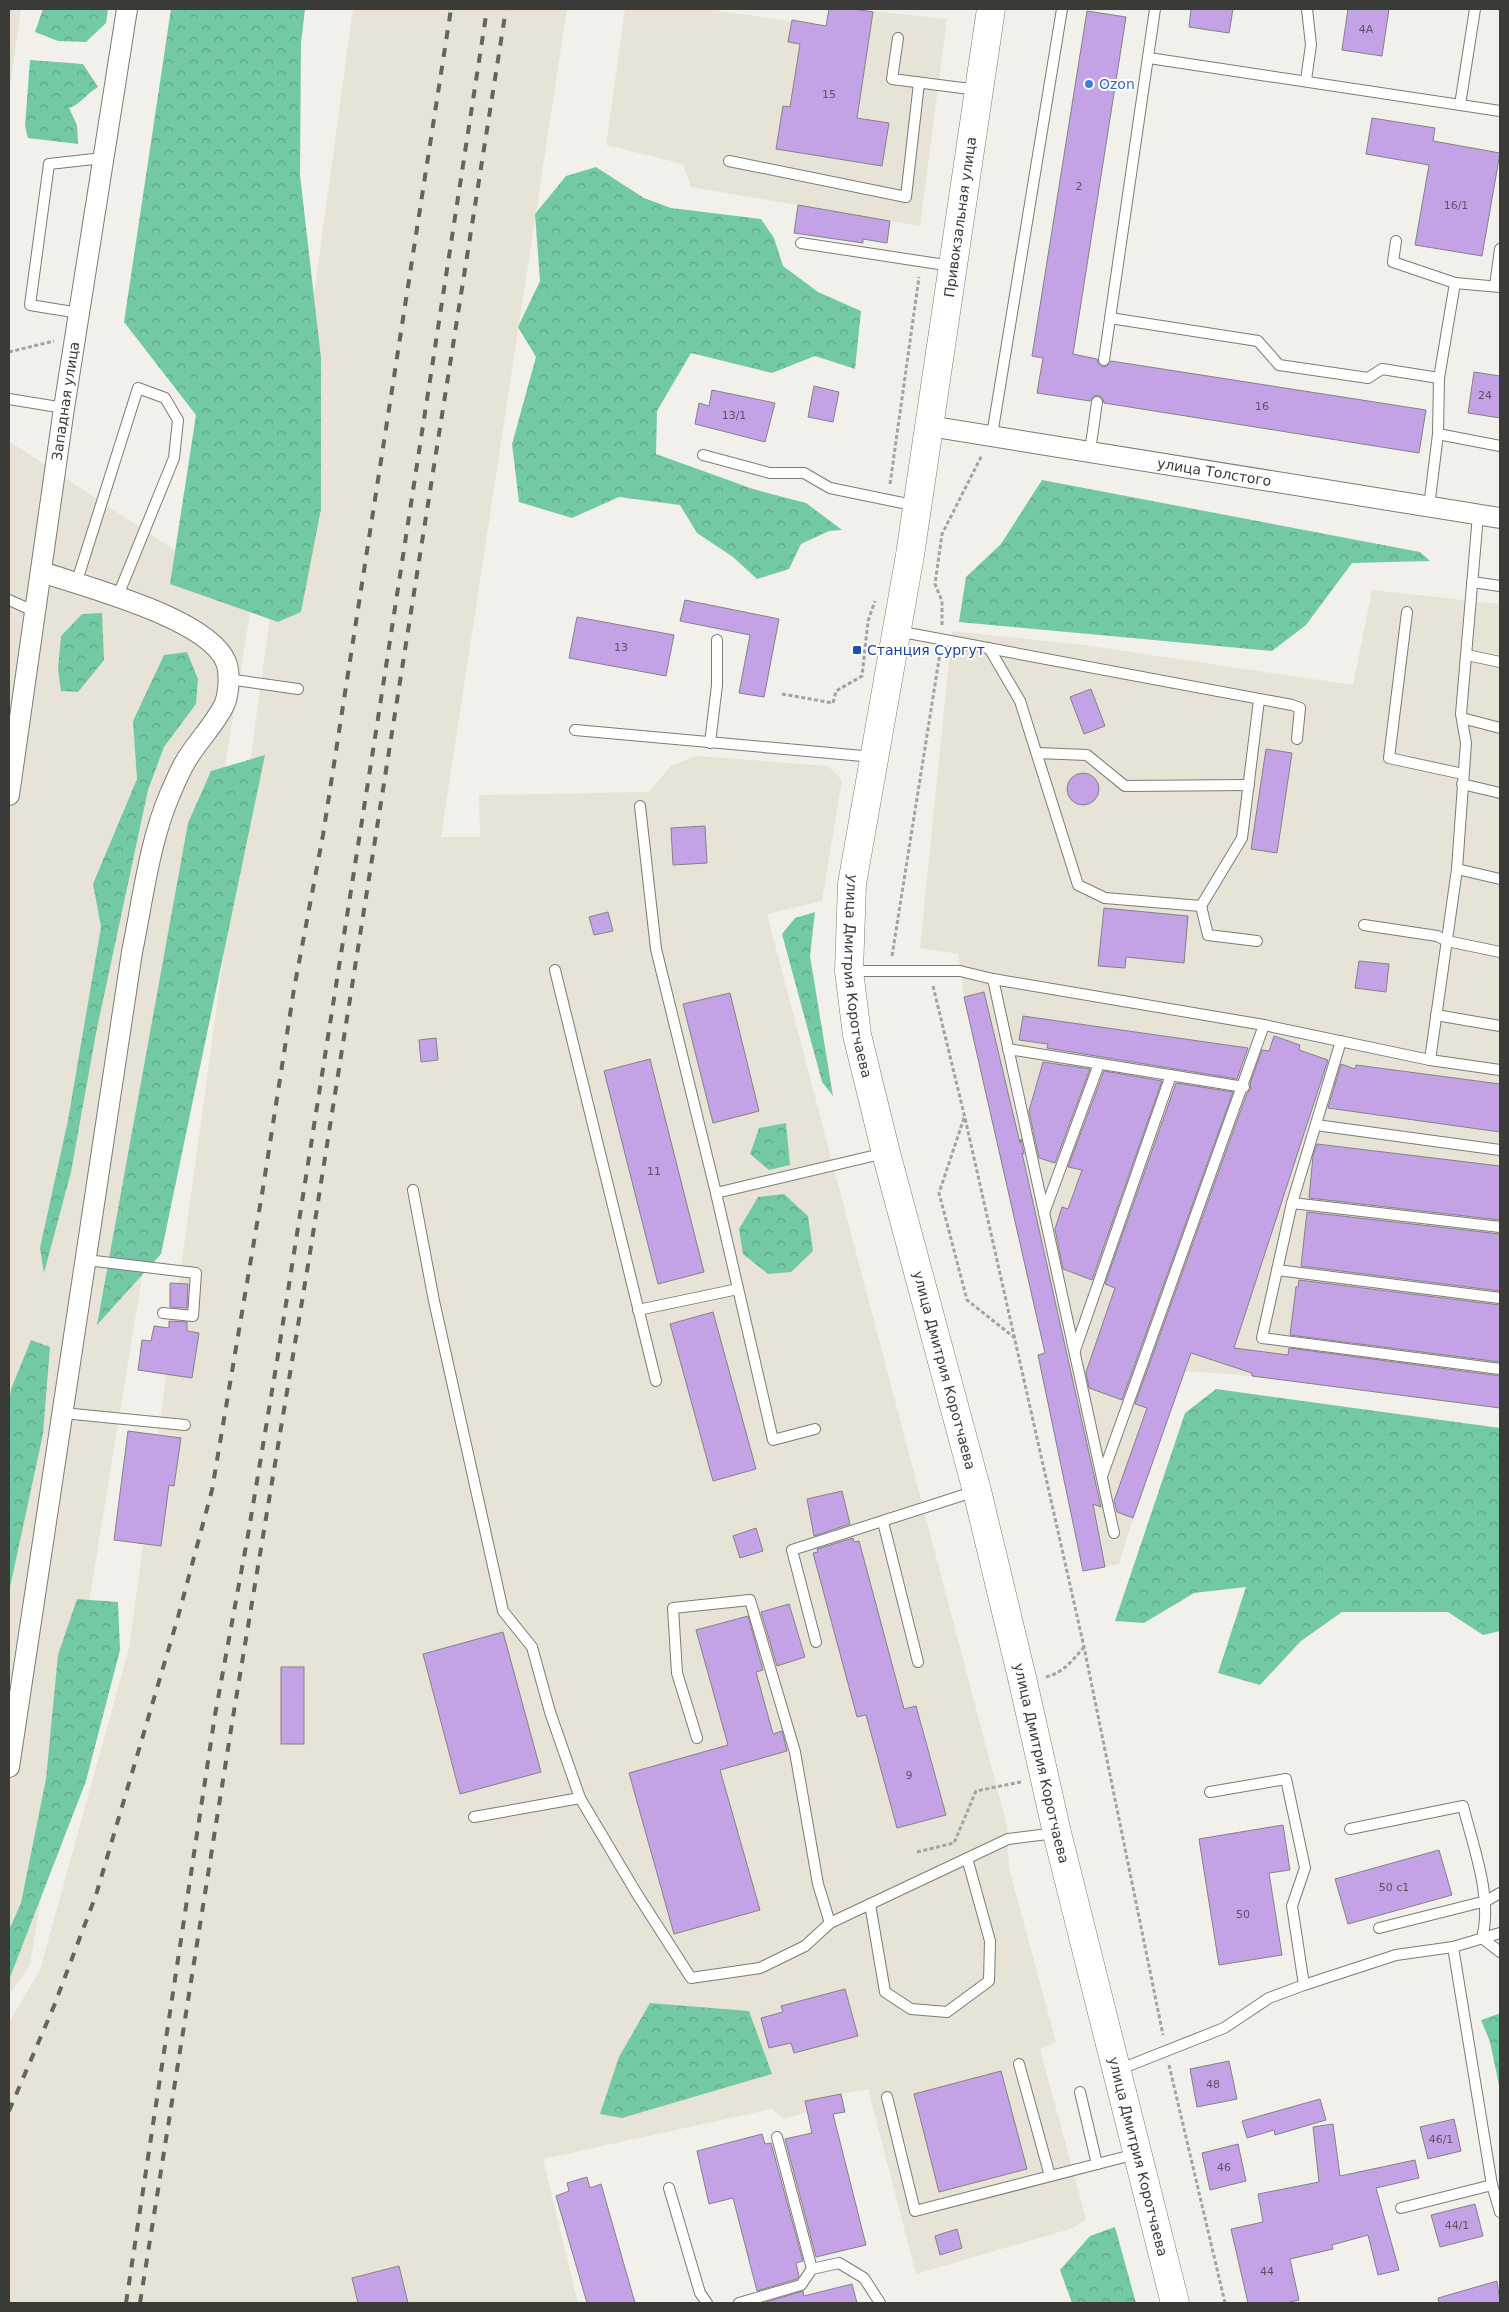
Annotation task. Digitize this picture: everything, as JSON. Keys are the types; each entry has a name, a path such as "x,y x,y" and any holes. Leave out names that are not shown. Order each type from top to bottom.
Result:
{"street":[{"name":"Западная улица","path":"9,795 64,408 127,9"},
{"name":"Привокзальная улица","path":"929,426 991,9"},
{"name":"улица Толстого","path":"929,426 1500,518"},
{"name":"улица Дмитрия Коротчаева","path":"929,426 918,506 852,884 849,971 857,1035 886,1153 977,1491 1057,1833 1175,2303"},
{"path":"9,1767 132,952 157,832 170,794 187,758 225,703 228,679 226,662 212,643 195,631 147,608 42,572"}],"lane":[{"path":"992,435 1062,9"},
{"path":"1104,360 1155,9"},
{"path":"1306,80 1311,45 1307,9"},
{"path":"1460,105 1476,9"},
{"path":"898,38 892,79 979,91"},
{"path":"1149,58 1306,80 1500,111"},
{"path":"729,161 906,197 919,83"},
{"path":"79,313 30,305 49,164 103,158"},
{"path":"1396,240 1393,262 1455,283 1498,287 1500,249"},
{"path":"801,243 953,267"},
{"path":"1428,507 1438,434 1439,378 1455,283"},
{"path":"1110,318 1258,341 1279,365 1368,378 1382,368 1439,378"},
{"path":"76,584 138,388 165,398 178,420 174,458 117,598"},
{"path":"9,399 64,408"},
{"path":"1090,451 1097,402"},
{"path":"1438,434 1500,446"},
{"path":"703,455 770,473 804,473 830,488 918,506"},
{"path":"1430,1060 1457,869 1466,743 1462,718 1478,515"},
{"path":"1472,582 1500,586"},
{"path":"9,600 36,612"},
{"path":"1407,612 1389,758 1463,779 1500,794"},
{"path":"896,631 1292,705 1300,708 1297,739"},
{"path":"710,743 717,685 717,640"},
{"path":"989,648 1020,701 1078,885 1105,898 1201,906"},
{"path":"1467,655 1500,662"},
{"path":"228,679 298,689"},
{"path":"1257,941 1208,935 1201,906 1242,838 1259,700"},
{"path":"1462,718 1500,728"},
{"path":"575,730 875,757"},
{"path":"1037,753 1087,755 1125,786 1249,785"},
{"path":"640,806 656,949 716,1193 773,1440 815,1429"},
{"path":"1457,869 1500,878"},
{"path":"1364,925 1436,936 1447,941 1500,952"},
{"path":"555,970 656,1381"},
{"path":"849,971 960,971 993,979 1264,1025 1430,1060 1500,1070"},
{"path":"993,979 1114,1533"},
{"path":"1436,1015 1500,1026"},
{"path":"1102,1477 1244,1086 1264,1025"},
{"path":"1341,1041 1292,1203 1262,1338 1500,1369"},
{"path":"1008,1049 1244,1086"},
{"path":"1044,1213 1099,1064"},
{"path":"1075,1352 1171,1075"},
{"path":"1316,1126 1500,1150"},
{"path":"716,1193 886,1153"},
{"path":"413,1190 434,1301 503,1611 532,1647 550,1712 580,1798 637,1894 691,1978 760,1968 805,1946 830,1923 1008,1839 1057,1833"},
{"path":"1292,1203 1500,1227"},
{"path":"86,1260 196,1273 193,1316 163,1313"},
{"path":"1277,1270 1500,1298"},
{"path":"638,1310 738,1289"},
{"path":"63,1413 185,1425"},
{"path":"816,1642 792,1550 977,1491"},
{"path":"883,1522 918,1662"},
{"path":"697,1738 677,1673 673,1608 750,1600 796,1752 818,1884 830,1923"},
{"path":"1210,1792 1286,1779 1305,1868 1292,1906 1304,1985"},
{"path":"474,1817 580,1798"},
{"path":"1350,1829 1463,1806 1486,1901 1486,1922 1482,1938"},
{"path":"870,1904 885,1992 911,2009 947,2012 989,1981 990,1940 967,1858"},
{"path":"1379,1928 1486,1901 1500,1893"},
{"path":"1117,2070 1224,2028 1269,1998 1304,1985 1396,1955 1453,1947 1500,1933"},
{"path":"1482,1938 1500,1952"},
{"path":"1453,1947 1492,2185 1500,2212"},
{"path":"1019,2064 1050,2176"},
{"path":"1080,2092 1097,2164"},
{"path":"887,2097 915,2211 1138,2154"},
{"path":"777,2137 812,2269"},
{"path":"1401,2208 1492,2185"},
{"path":"669,2188 700,2293 708,2303"},
{"path":"740,2303 802,2285 812,2269 839,2263 864,2278 880,2303"}],"path":[{"path":"888,500 921,262"},
{"path":"992,435 942,534 935,584 942,601 942,639 892,956 922,960 937,998 1084,1647 1166,2051 1226,2303"},
{"path":"782,694 833,703 836,691 862,676 868,621 877,595"},
{"path":"965,1118 939,1193 968,1300 1015,1338"},
{"path":"1023,1682 1055,1675 1070,1663 1084,1647"},
{"path":"917,1852 954,1843 976,1791 1020,1782 1018,1774"}],"shaded area":[{"path":"9,9 21,9 9,93"},
{"path":"353,9 567,9 441,837 480,837 479,795 648,792 672,765 697,756 828,766 842,780 822,901 767,914 1007,1826 1009,1868 1056,2042 1040,2049 1086,2219 1073,2228 916,2274 868,2089 806,2101 808,2112 784,2119 772,2109 543,2159 578,2303 9,2303 9,2022 40,1970 129,1648"},
{"path":"625,9 705,9 826,26 829,9 854,9 947,19 920,226 691,187 683,164 606,145"},
{"path":"9,441 252,601 30,1965 9,1995"},
{"path":"1372,590 1500,604 1500,1408 1252,1376 1185,1371 1133,1518 1119,1564 1083,1571 1038,1355 1045,1354 964,997 958,954 920,948 952,631 1084,645 1353,685"}],"green space":[{"path":"43,9 108,9 106,23 86,42 58,41 35,32"},
{"path":"171,9 305,9 301,43 300,175 321,358 321,509 301,612 278,622 170,584 196,415 124,322"},
{"path":"30,60 83,64 98,87 69,108 77,125 78,144 28,138 25,126"},
{"path":"596,167 644,198 671,208 761,219 774,238 783,266 818,292 861,311 855,369 815,356 772,373 691,353 657,411 656,454 753,489 806,503 842,530 829,531 801,544 789,569 757,579 733,557 697,533 680,505 619,497 572,518 519,502 512,444 536,357 518,327 540,281 535,214 566,176"},
{"path":"1042,480 1420,552 1430,561 1352,563 1306,625 1272,651 959,622 966,577 1001,544"},
{"path":"102,613 104,660 78,692 61,691 58,669 61,636 82,614"},
{"path":"187,652 198,679 196,704 164,747 148,790 96,1033 71,1172 44,1273 40,1248 68,1120 101,927 93,884 137,779 133,721 164,655"},
{"path":"265,755 161,1254 97,1325 188,823 211,771"},
{"path":"815,912 810,956 833,1096 822,1082 782,934 795,918"},
{"path":"786,1123 790,1165 769,1170 750,1154 759,1128"},
{"path":"784,1194 808,1216 813,1251 791,1272 768,1274 743,1254 739,1229 758,1197"},
{"path":"31,1340 50,1347 43,1434 9,1592 9,1402 11,1389"},
{"path":"1216,1389 1500,1428 1500,1631 1483,1635 1448,1612 1342,1612 1301,1641 1260,1685 1218,1673 1246,1587 1194,1593 1144,1623 1115,1621 1185,1413"},
{"path":"77,1599 118,1602 120,1650 86,1781 9,1980 9,1930 21,1903 46,1779 58,1655"},
{"path":"650,2003 749,2011 772,2074 622,2118 600,2114 619,2057"},
{"path":"1500,2014 1500,2090 1490,2042 1481,2020"},
{"path":"1115,2227 1136,2303 1072,2303 1060,2270 1090,2236"}],"building":[{"path":"829,9 854,9 873,12 857,118 889,123 882,166 776,149 783,106 790,107 800,44 788,42 792,20 826,26"},
{"path":"1191,9 1233,9 1229,33 1189,27"},
{"path":"1348,9 1389,9 1382,56 1342,50"},
{"path":"1087,11 1126,17 1073,354 1097,359 1098,363 1103,367 1107,366 1111,361 1426,410 1419,453 1104,403 1103,399 1098,395 1094,396 1090,401 1037,393 1043,358 1032,356"},
{"path":"1372,118 1435,128 1433,141 1500,153 1482,256 1415,245 1429,165 1366,154"},
{"path":"798,205 890,221 887,243 863,239 863,243 794,233"},
{"path":"1474,372 1500,376 1500,418 1468,413"},
{"path":"814,386 839,392 833,422 808,417"},
{"path":"712,390 775,403 765,442 695,424 699,403 709,406"},
{"path":"685,600 779,619 764,697 739,693 750,635 680,621"},
{"path":"577,617 674,635 666,676 569,658"},
{"path":"1091,689 1105,726 1084,734 1070,697"},
{"path":"1266,749 1292,753 1277,853 1251,849"},
{"path":"1083,773 1095,777 1099,789 1095,801 1083,805 1071,801 1067,789 1071,777"},
{"path":"705,826 707,863 673,865 671,828"},
{"path":"1104,908 1188,916 1184,963 1126,957 1125,968 1098,966"},
{"path":"608,912 613,931 594,935 589,917"},
{"path":"1359,961 1389,964 1386,992 1355,988"},
{"path":"984,992 1020,1143 1021,1139 1024,1154 1022,1153 1101,1507 1093,1504 1105,1567 1083,1571 1038,1355 1045,1353 964,997"},
{"path":"730,993 759,1111 713,1123 683,1004"},
{"path":"1023,1016 1248,1048 1237,1079 1047,1048 1048,1044 1019,1040"},
{"path":"1274,1036 1300,1045 1299,1050 1328,1060 1234,1348 1288,1355 1289,1348 1500,1376 1500,1408 1252,1376 1252,1373 1191,1353 1133,1518 1117,1512 1114,1501 1147,1408 1135,1404 1247,1093 1251,1089 1250,1084 1262,1050 1269,1051"},
{"path":"436,1038 438,1060 421,1062 419,1040"},
{"path":"650,1059 704,1272 658,1284 604,1071"},
{"path":"1043,1062 1090,1069 1055,1163 1039,1158 1029,1111"},
{"path":"1341,1064 1355,1069 1356,1065 1500,1084 1500,1132 1328,1108"},
{"path":"1104,1071 1162,1081 1092,1280 1063,1269 1055,1229 1062,1207 1068,1209 1082,1170 1068,1167"},
{"path":"1176,1083 1233,1092 1122,1400 1089,1388 1086,1372 1115,1288 1105,1284"},
{"path":"1317,1144 1500,1166 1500,1220 1309,1198 1313,1156"},
{"path":"1307,1212 1500,1234 1500,1291 1301,1266"},
{"path":"1299,1280 1500,1305 1500,1362 1290,1335 1296,1287 1298,1287"},
{"path":"170,1283 188,1284 187,1308 170,1307"},
{"path":"713,1312 756,1469 713,1481 670,1324"},
{"path":"169,1321 187,1322 187,1331 199,1333 192,1378 138,1370 142,1340 151,1341 154,1326 169,1328"},
{"path":"128,1431 181,1438 174,1486 169,1485 161,1546 114,1540"},
{"path":"842,1491 850,1524 814,1536 807,1499"},
{"path":"756,1528 763,1551 740,1558 733,1536"},
{"path":"853,1538 854,1542 859,1541 904,1709 916,1706 946,1815 897,1828 866,1715 857,1717 813,1553 818,1552 817,1549"},
{"path":"789,1604 805,1657 777,1666 761,1612"},
{"path":"748,1616 763,1670 756,1672 773,1734 782,1731 787,1751 720,1770 760,1910 674,1934 629,1773 728,1745 696,1630"},
{"path":"503,1632 541,1772 460,1794 423,1654"},
{"path":"281,1667 304,1667 304,1744 281,1744"},
{"path":"1283,1825 1290,1870 1269,1873 1282,1955 1219,1965 1199,1839"},
{"path":"1439,1850 1452,1895 1348,1924 1335,1879"},
{"path":"845,1989 858,2036 794,2053 791,2043 769,2048 761,2018 783,2012 781,2006"},
{"path":"1229,2061 1237,2099 1197,2107 1190,2069"},
{"path":"1001,2071 1027,2169 939,2192 914,2094"},
{"path":"841,2094 845,2112 833,2114 866,2245 816,2257 785,2139 812,2133 805,2101"},
{"path":"1320,2099 1326,2120 1275,2135 1274,2130 1247,2138 1242,2121"},
{"path":"1454,2119 1461,2151 1428,2159 1420,2127"},
{"path":"1333,2124 1340,2176 1415,2160 1419,2178 1376,2188 1399,2270 1378,2275 1368,2235 1332,2245 1333,2249 1290,2259 1299,2300 1286,2303 1248,2303 1231,2229 1263,2222 1258,2194 1319,2182 1313,2127"},
{"path":"762,2134 765,2144 771,2143 803,2261 796,2263 799,2276 797,2279 757,2291 733,2198 709,2204 697,2151"},
{"path":"1238,2144 1246,2181 1210,2190 1202,2153"},
{"path":"587,2177 590,2188 601,2184 635,2303 587,2303 556,2196 569,2191 567,2183"},
{"path":"1475,2204 1483,2236 1440,2247 1431,2215"},
{"path":"957,2229 962,2248 940,2255 935,2236"},
{"path":"399,2266 408,2303 358,2303 352,2278"},
{"path":"1497,2281 1500,2303 1439,2303 1438,2298"},
{"path":"852,2284 857,2303 763,2303 803,2291 804,2296"}],"railway":[{"path":"9,2111 54,2006 96,1895 178,1617 212,1490 263,1188 294,989 323,835 451,9"},
{"path":"126,2303 215,1715 277,1361 487,9"},
{"path":"140,2303 233,1717 309,1259 506,9"}],"place":[{"name":"Ozon","path":"1089,84"},
{"name":"Станция Сургут","path":"857,650"}]}
